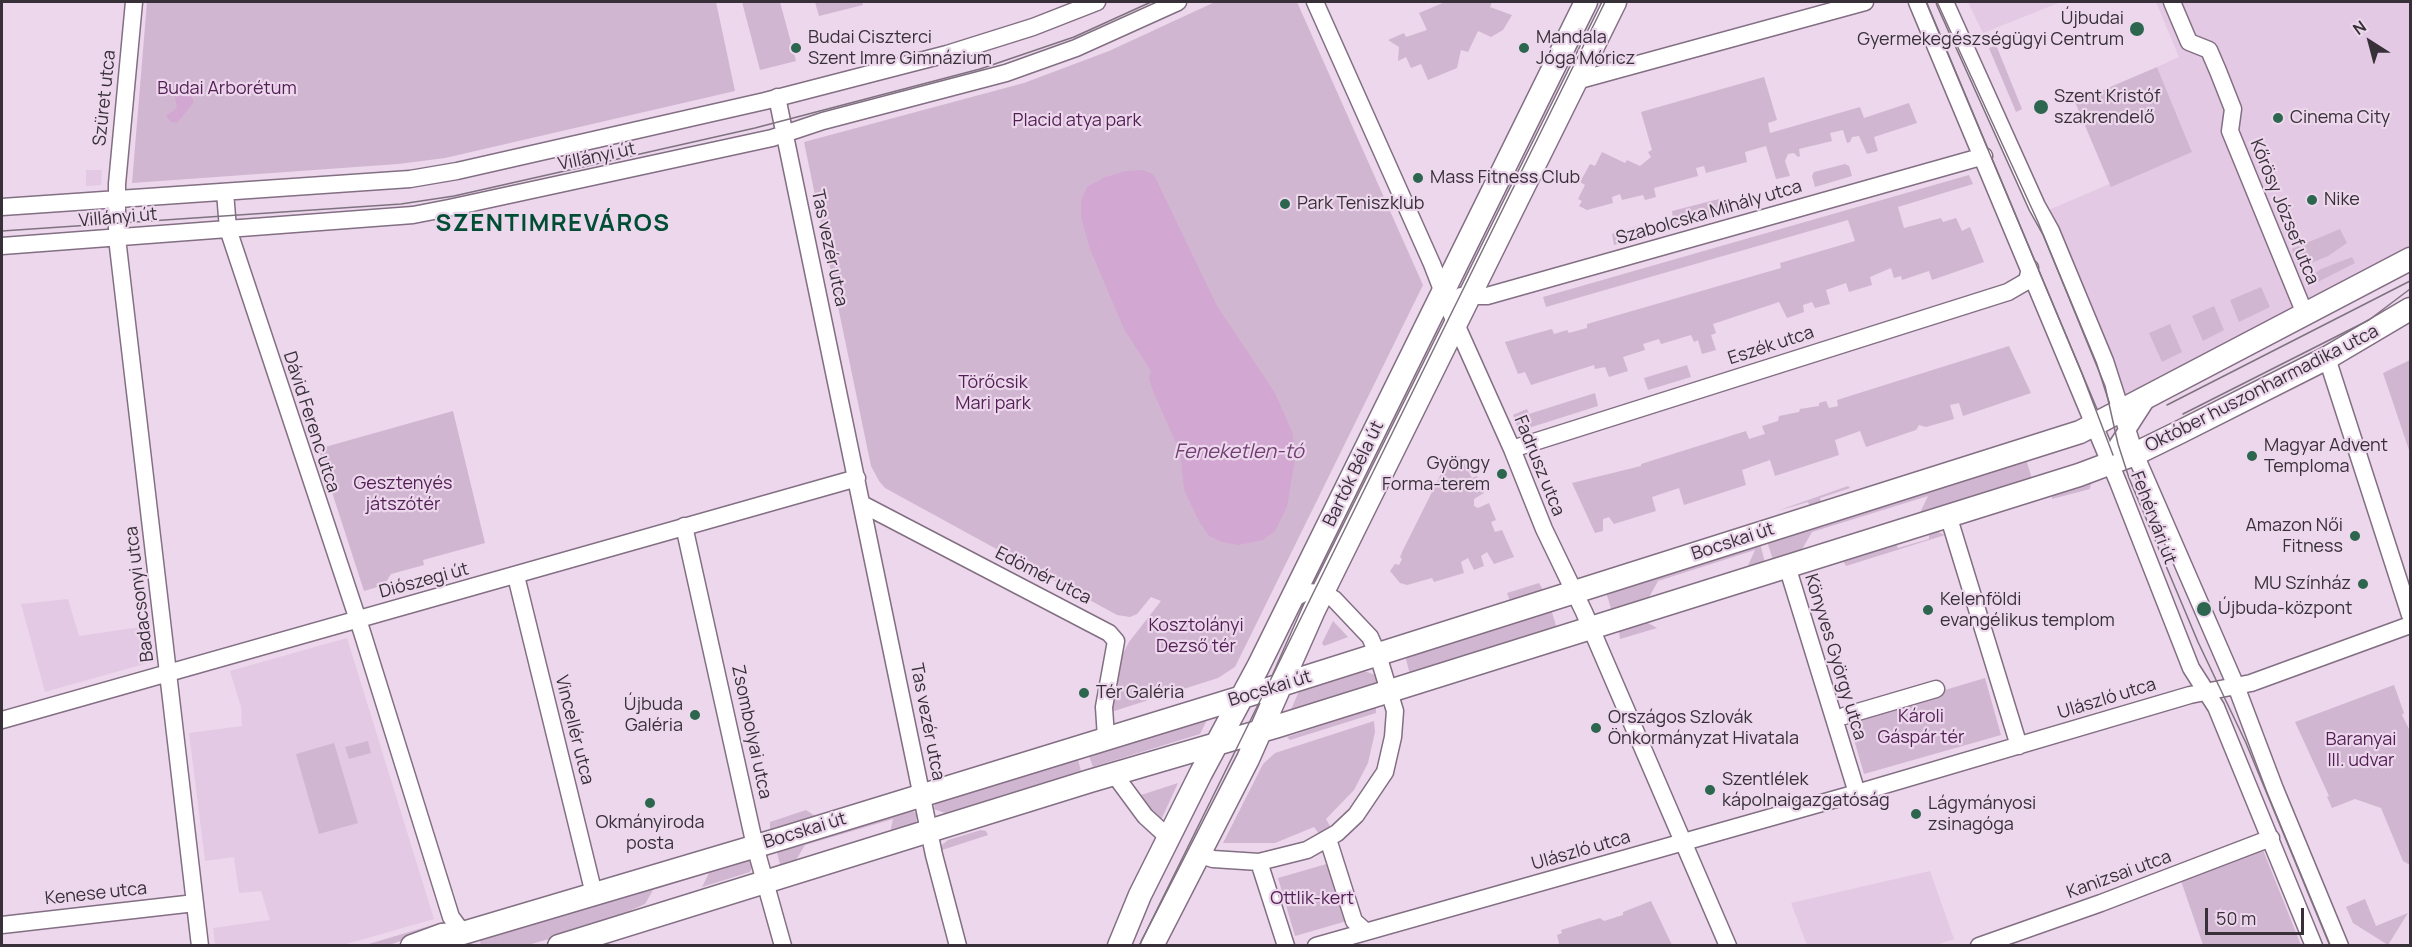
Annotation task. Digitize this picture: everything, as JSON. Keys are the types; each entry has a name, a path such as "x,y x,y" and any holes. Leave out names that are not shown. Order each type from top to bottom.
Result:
{"main road":[{"name":"Bartók Béla út","path":"1119,945 1140,895 1292,599 1586,2"},
{"name":"Bartók Béla út","path":"1152,945 1200,855 1260,732 1323,593 1615,2"},
{"path":"2125,420 2151,394 2410,260"},
{"name":"Október huszonharmadika utca","path":"2110,463 2134,454 2327,358 2410,309"},
{"name":"Bocskai út","path":"412,945 442,935 463,933 755,846 1279,686 2094,426 2125,420"},
{"name":"Bocskai út","path":"559,945 603,939 765,883 1114,774 1260,732 2110,463"},
{"path":"1217,743 1253,713 1279,686"},
{"path":"438,945 463,933"}],"street":[{"name":"Szüret utca","path":"117,238 116,199 134,2"},
{"name":"Villányi út","path":"2,207 410,179 562,149 777,97 1001,39 1097,2"},
{"name":"Villányi út","path":"2,246 422,213 705,154 786,134 1047,59 1178,2"},
{"name":"Fadrusz utca","path":"1315,2 1728,945"},
{"path":"1576,81 1866,2"},
{"name":"Fehérvári út","path":"1917,2 1984,156 2191,668 2216,707 2314,945"},
{"name":"Fehérvári út","path":"1944,2 2037,206 2051,231 2105,361 2134,454 2236,686 2275,789 2340,945"},
{"name":"Kőrösy József utca","path":"2172,2 2189,42 2209,50 2218,71 2233,110 2230,131 2305,314"},
{"name":"Tas vezér utca","path":"777,97 922,795 958,945"},
{"name":"Szabolcska Mihály utca","path":"1444,293 1469,297 1487,296 1984,156"},
{"name":"Dávid Ferenc utca","path":"225,192 228,229 357,619 451,917 463,933"},
{"name":"Badacsonyi utca","path":"117,238 170,673 200,945"},
{"name":"Eszék utca","path":"1512,449 2008,292 2027,281 2030,268"},
{"path":"2327,358 2410,615"},
{"path":"2110,463 2125,420"},
{"name":"Diószegi út","path":"2,720 857,478"},
{"name":"Edömér utca","path":"862,504 1107,632 1116,640 1104,707 1106,738"},
{"path":"1857,793 2019,746 1948,515"},
{"name":"Zsombolyai utca","path":"684,526 755,846 783,945"},
{"name":"Könyves György utca","path":"1787,566 1857,793"},
{"name":"Vincellér utca","path":"516,576 594,894"},
{"path":"1200,855 1259,862 1300,852 1328,839 1356,815 1385,772 1395,718 1390,691 1378,655 1364,630 1334,598 1323,593 1306,592 1292,599"},
{"name":"Ulászló utca","path":"2019,746 2206,692 2258,681 2410,624"},
{"path":"1844,716 1936,689"},
{"path":"1114,774 1145,816 1169,838"},
{"name":"Ulászló utca","path":"1316,945 1357,936 1857,793"},
{"name":"Kanizsai utca","path":"1979,945 2109,900 2271,838"},
{"path":"1328,839 1357,936"},
{"path":"1259,862 1286,945"},
{"name":"Kenese utca","path":"2,925 195,903"}],"shaded area":[{"path":"1968,2 2061,2 1983,33"},
{"path":"2156,2 2410,2 2410,271 2122,420 2037,215 2191,149 2157,67 2179,57"},
{"path":"86,170 102,170 101,185 86,186"},
{"path":"68,599 79,636 147,626 151,662 45,692 21,604"},
{"path":"347,638 434,919 343,945 215,945 213,928 270,920 261,891 239,893 234,857 205,861 189,733 242,726 241,707 230,671"},
{"path":"1930,871 1954,939 1936,945 1807,945 1791,903"}],"green space":[{"name":"Budai Arborétum","path":"147,2 716,2 735,91 445,158 398,164 132,183"},
{"path":"742,2 780,2 796,61 760,70"},
{"path":"815,2 862,2 863,5 819,16"},
{"path":"1215,2 1297,2 1423,285 1235,667 1218,678 1111,712 1119,661 1129,642 1161,601 1151,597 1137,614 1130,617 1117,615 885,488 879,481 871,466 804,142 1024,83 1109,51"},
{"path":"1445,2 1492,2 1490,7 1512,15 1503,30 1491,37 1478,31 1468,52 1461,50 1457,68 1428,80 1421,64 1411,68 1406,57 1398,61 1399,47 1388,40 1404,33 1406,37 1427,30 1419,13"},
{"path":"1996,45 2022,109 2016,112 1989,48"},
{"path":"2157,67 2192,152 2111,187 2075,102"},
{"path":"1764,77 1777,120 1768,123 1770,133 1860,107 1864,118 1909,103 1917,123 1874,137 1878,151 1867,154 1859,136 1852,137 1847,143 1843,130 1830,133 1832,141 1799,149 1800,156 1798,157 1794,153 1788,154 1785,161 1790,176 1776,179 1766,146 1745,152 1747,162 1706,173 1704,166 1696,168 1698,176 1654,188 1656,197 1645,200 1643,195 1622,200 1620,194 1612,197 1613,203 1587,210 1579,206 1582,201 1578,199 1585,185 1580,182 1590,164 1595,166 1602,152 1625,163 1627,160 1640,166 1651,157 1648,152 1652,150 1641,112"},
{"path":"1845,164 1849,166 1852,176 1815,187 1812,176 1814,172"},
{"path":"1969,175 1973,184 1898,207 1904,228 1941,218 1943,222 1956,218 1962,231 1970,227 1984,262 1932,280 1929,271 1902,280 1901,276 1894,278 1891,268 1870,277 1872,285 1849,292 1846,283 1826,290 1830,304 1815,308 1812,302 1803,305 1804,312 1787,318 1779,302 1713,324 1716,333 1711,335 1716,350 1702,354 1698,340 1694,342 1691,335 1661,344 1659,339 1643,344 1645,350 1623,357 1628,371 1609,377 1605,367 1595,369 1594,365 1531,385 1525,372 1518,374 1505,342 1552,329 1554,334 1587,328 1587,324 1781,268 1780,263 1855,241 1848,220 1546,307 1543,297"},
{"path":"1719,199 1726,214 1674,227 1672,211"},
{"path":"1641,225 1644,236 1614,245 1612,234"},
{"path":"2340,229 2347,243 2328,256 2299,268 2292,249"},
{"path":"2352,257 2355,263 2308,287 2305,281 2321,269"},
{"path":"2261,287 2270,307 2239,322 2230,300"},
{"path":"2214,306 2224,330 2203,341 2192,316"},
{"path":"2170,324 2182,352 2162,362 2149,333"},
{"path":"2009,346 2031,393 1963,416 1959,403 1950,405 1954,419 1926,427 1919,425 1916,430 1866,447 1860,431 1835,440 1839,455 1775,476 1770,460 1742,470 1746,485 1684,505 1679,488 1652,497 1656,511 1614,524 1609,517 1603,519 1603,531 1595,533 1572,483 1641,466 1641,464 1746,431 1749,439 1765,434 1762,426 1778,421 1779,416 1819,406 1819,403 1826,401 1829,408 1838,406 1837,400"},
{"path":"2410,360 2410,453 2383,373"},
{"path":"1687,365 1691,377 1648,390 1644,378"},
{"path":"1595,393 1598,406 1519,431 1513,415 1527,409 1529,414"},
{"name":"Gesztenyés játszótér","path":"453,411 485,543 423,560 424,565 391,574 384,585 364,591 318,449"},
{"path":"1460,456 1472,478 1477,476 1484,493 1474,499 1474,506 1478,508 1489,503 1496,520 1491,522 1495,532 1502,530 1514,557 1494,564 1487,552 1481,556 1484,566 1474,570 1468,558 1461,562 1464,573 1434,582 1432,578 1407,585 1400,583 1390,571 1395,564 1399,565 1403,550 1444,468 1452,458"},
{"path":"2026,459 2032,479 1919,515 1928,496 1812,532 1801,551 1773,560 1767,541"},
{"path":"2091,483 2090,489 2052,499 2052,495"},
{"path":"1848,486 1850,488 1820,498 1821,502 1810,506 1808,502 1777,511"},
{"path":"1936,531 1945,535 1846,566 1843,561 1896,544 1898,548 1929,539 1929,534"},
{"path":"1760,543 1765,563 1746,570 1755,550 1658,581 1647,601 1612,612 1606,592"},
{"path":"1539,583 1543,590 1510,601 1507,593"},
{"path":"1551,609 1557,629 1410,675 1405,655"},
{"path":"1333,621 1348,637 1324,646 1322,643"},
{"path":"1646,622 1657,628 1620,639 1619,631"},
{"path":"1362,670 1375,675 1380,684 1289,714 1300,689"},
{"name":"Károli Gáspár tér","path":"1985,678 2001,735 1864,774 1848,719"},
{"name":"Baranyai III. udvar","path":"2394,685 2404,713 2402,715 2410,731 2410,865 2403,861 2381,808 2355,799 2332,808 2327,797 2329,796 2295,722"},
{"path":"1376,707 1376,713 1290,740 1287,737"},
{"path":"1209,716 1200,734 1093,767 1088,753"},
{"path":"1374,721 1375,732 1368,763 1354,790 1326,819 1331,828 1320,835 1314,827 1275,843 1223,843 1263,764 1275,753"},
{"path":"368,741 371,753 349,759 345,747"},
{"path":"334,743 358,823 319,834 296,754"},
{"path":"1077,756 1081,771 945,813 934,809 935,801"},
{"path":"1178,783 1161,820 1149,811 1138,796"},
{"path":"909,808 917,814 916,826 890,833 893,819 805,845 793,865 781,868 776,849"},
{"path":"806,810 815,816 770,830 770,822"},
{"path":"981,830 986,831 988,835 942,850 942,845 948,840"},
{"path":"2263,850 2301,945 2203,945 2180,878"},
{"path":"749,860 752,866 750,872 702,887 709,873 653,890 645,904 597,925 528,945 481,945 479,938"},
{"name":"Ottlik-kert","path":"1330,863 1347,921 1295,936 1278,878"},
{"path":"2365,899 2376,926 2408,913 2388,945 2353,923 2346,907"},
{"path":"1651,901 1672,945 1552,945 1559,944 1557,935 1562,933 1561,930 1600,918 1604,921 1623,915 1623,912"},
{"path":"446,921 449,924 389,945 362,946"}],"water":[{"path":"174,93 192,97 194,102 177,123 171,122 166,116 177,108"},
{"name":"Feneketlen-tó","path":"1143,170 1154,175 1217,306 1275,393 1293,434 1295,459 1287,507 1275,531 1263,540 1238,545 1222,542 1209,536 1200,523 1184,490 1180,452 1153,391 1149,379 1151,371 1124,329 1090,249 1081,217 1081,201 1087,187 1103,178 1125,171"}],"tram line":[{"path":"2,231 401,204 454,196 755,128 980,69 1074,37 1151,2"},
{"path":"1139,946 1605,2"},
{"path":"1926,2 2081,371 2113,455"},
{"path":"1937,2 2038,222 2105,386 2118,444 2129,478 2198,642 2246,743 2330,946"},
{"path":"2167,405 2410,281"},
{"path":"2183,414 2369,320 2410,289"}],"place":[{"name":"Újbudai Gyermekegészségügyi Centrum","path":"2137,29"},
{"name":"Budai Ciszterci Szent Imre Gimnázium","path":"796,48"},
{"name":"Mandala Jóga Móricz","path":"1524,48"},
{"name":"Szent Kristóf szakrendelő","path":"2041,107"},
{"name":"Cinema City","path":"2278,118"},
{"name":"Mass Fitness Club","path":"1418,178"},
{"name":"Nike","path":"2312,200"},
{"name":"Park Teniszklub","path":"1285,204"},
{"name":"Magyar Advent Temploma","path":"2252,456"},
{"name":"Gyöngy Forma-terem","path":"1502,474"},
{"name":"Amazon Női Fitness","path":"2355,536"},
{"name":"MU Színház","path":"2363,584"},
{"name":"Újbuda-központ","path":"2204,609"},
{"name":"Kelenföldi evangélikus templom","path":"1928,610"},
{"name":"Tér Galéria","path":"1084,693"},
{"name":"Újbuda Galéria","path":"695,715"},
{"name":"Országos Szlovák Önkormányzat Hivatala","path":"1596,728"},
{"name":"Szentlélek kápolnaigazgatóság","path":"1710,790"},
{"name":"Okmányiroda posta","path":"650,803"},
{"name":"Lágymányosi zsinagóga","path":"1916,814"}],"district":[{"name":"SZENTIMREVÁROS","path":"553,224"}],"park label":[{"name":"Placid atya park","path":"1077,121"},
{"name":"Törőcsik Mari park","path":"993,394"},
{"name":"Kosztolányi Dezső tér","path":"1196,636"}]}
